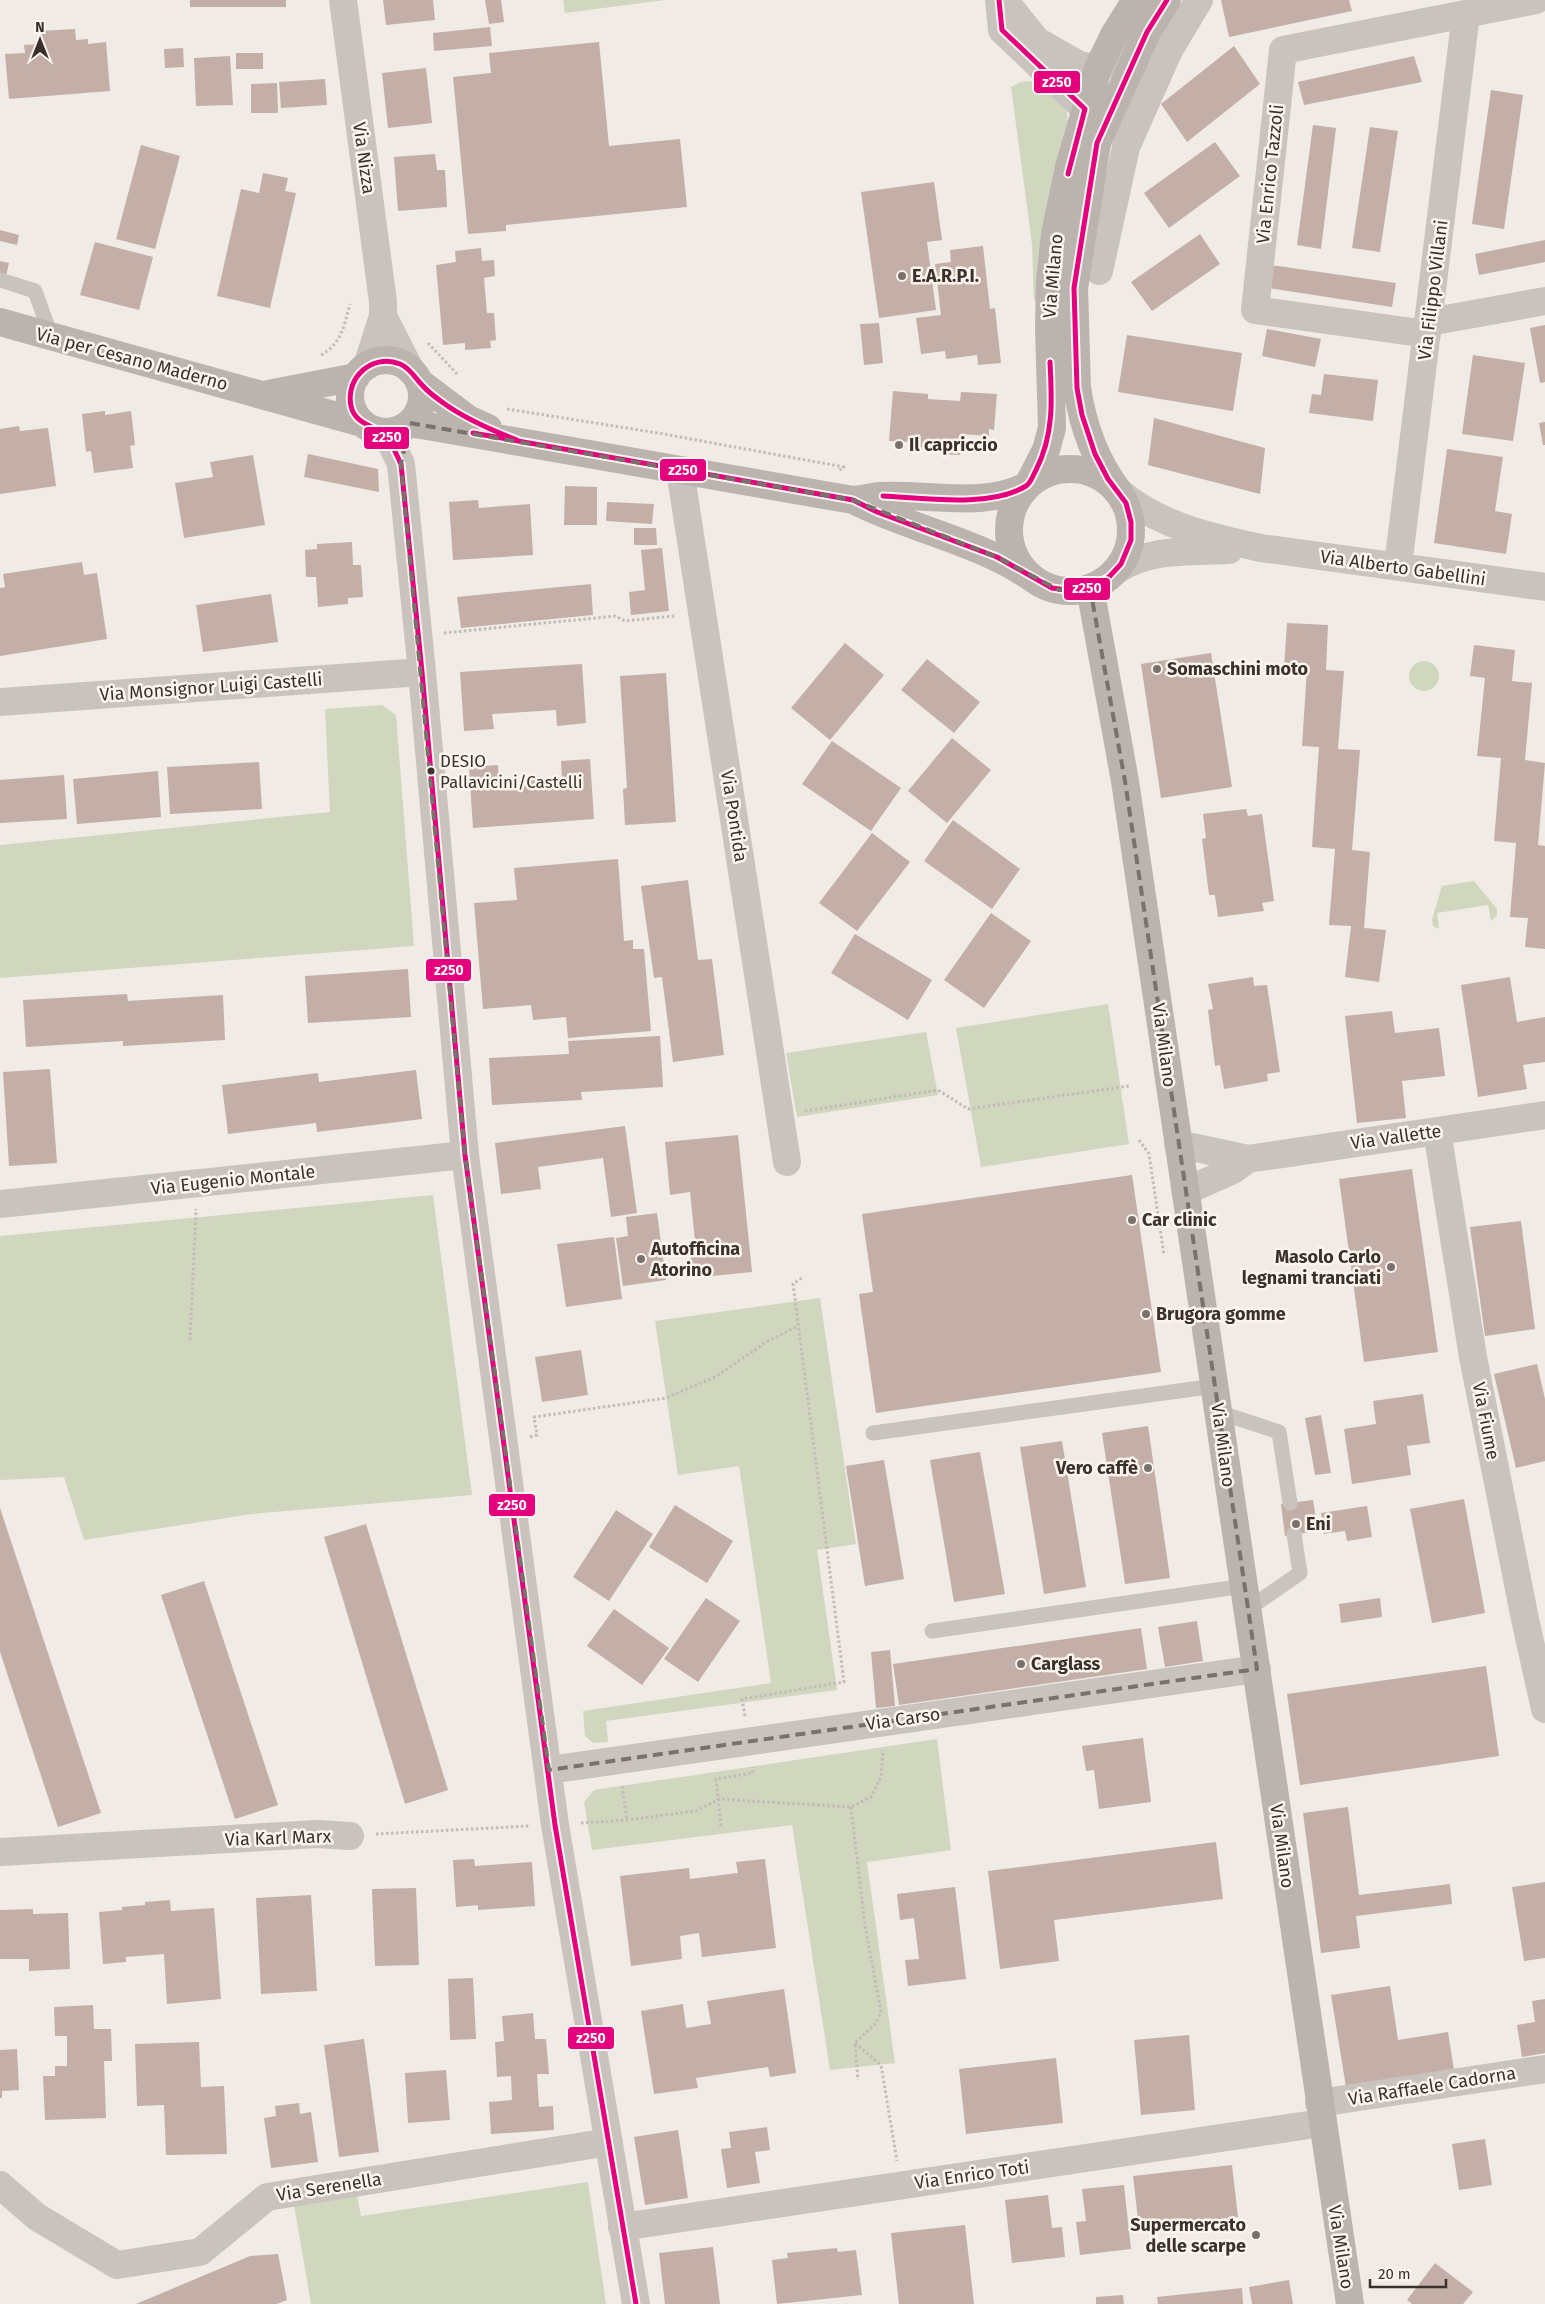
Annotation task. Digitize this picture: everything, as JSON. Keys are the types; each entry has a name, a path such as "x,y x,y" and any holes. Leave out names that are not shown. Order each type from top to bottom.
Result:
{"main road":[{"name":"Via Milano","path":"1028,485 1046,450 1052,428 1049,328 1050,281 1055,234 1074,146 1098,68 1114,35 1136,0"},
{"name":"Via Milano","path":"1119,492 1105,473 1095,454 1080,409 1076,388 1074,288 1097,143 1147,32 1167,0"},
{"name":"Via per Cesano Maderno","path":"0,322 264,395 371,428"},
{"path":"415,377 421,391 420,406 410,423 396,430 371,428 354,414 351,405 351,389 361,372 382,361 390,361 399,363 468,420 516,440"},
{"name":"Via per Cesano Maderno","path":"264,395 361,372"},
{"path":"410,423 853,500 877,512 940,534 996,557 1035,580 1059,590 1074,591 1090,588 1106,580 1115,572 1126,555 1132,533 1129,513 1119,492 1102,477 1078,469 1055,470 1039,477 1028,485 1014,504 1010,516 1009,533 1016,558 1035,580"},
{"path":"853,500 881,496 975,497 1001,494 1028,485"},
{"name":"Via Milano","path":"1090,588 1125,781 1350,2304"}],"street":[{"name":"Via Nizza","path":"343,0 383,316 415,377"},
{"path":"998,0 1002,30 1085,109"},
{"path":"1004,0 1037,41 1079,65 1098,68"},
{"path":"1099,271 1126,147 1169,50 1199,0"},
{"path":"1449,11 1536,0"},
{"name":"Via Filippo Villani","path":"1398,566 1428,328 1449,11"},
{"name":"Via Enrico Tazzoli","path":"1428,328 1254,310 1283,50 1449,11"},
{"name":"Via Milano","path":"1098,68 1120,57 1147,32"},
{"path":"1428,328 1545,301"},
{"name":"Via Nizza","path":"361,372 383,316"},
{"path":"410,423 401,464 419,635 466,1155 555,1825 636,2304"},
{"path":"371,428 392,445 401,464"},
{"name":"Via Pontida","path":"680,470 788,1162"},
{"name":"Via Alberto Gabellini","path":"1119,492 1140,508 1166,522 1215,538 1261,548 1545,587"},
{"name":"Via Alberto Gabellini","path":"1115,572 1135,560 1164,553 1261,548"},
{"name":"Via Monsignor Luigi Castelli","path":"0,702 422,672"},
{"name":"Via Vallette","path":"1178,1144 1248,1159 1545,1115"},
{"name":"Via Fiume","path":"1437,1131 1473,1357 1535,1618 1545,1710"},
{"name":"Via Eugenio Montale","path":"0,1204 466,1155"},
{"name":"Via Vallette","path":"1186,1191 1221,1176 1248,1159"},
{"name":"Via Carso","path":"549,1770 1257,1669"},
{"name":"Via Karl Marx","path":"0,1852 317,1834 350,1836"},
{"name":"Via Raffaele Cadorna","path":"1321,2113 1545,2069"},
{"name":"Via Enrico Toti","path":"622,2227 902,2186 1321,2113"},
{"name":"Via Serenella","path":"0,2185 37,2216 117,2265 200,2252 268,2197 610,2142"}],"lane":[{"path":"0,280 35,290 51,336"},
{"path":"873,1433 1216,1399 1279,1432 1290,1503"},
{"path":"932,1631 1246,1597 1300,1573 1294,1534"}],"path":[{"path":"319,356 336,344 344,330 350,304"},
{"path":"423,337 460,377"},
{"path":"505,409 658,433 844,467 825,480 824,494"},
{"path":"419,635 615,616 625,621 702,613"},
{"path":"781,1114 938,1090 968,1110 1128,1086"},
{"path":"1139,1140 1149,1154 1164,1255"},
{"path":"190,1340 197,1184"},
{"path":"721,1826 716,1779 753,1773 742,1698 844,1682 793,1284 803,1277"},
{"path":"505,1444 538,1435 534,1417 666,1398 715,1377 768,1341 798,1326"},
{"path":"719,1799 851,1807 871,1797 881,1777 883,1754 881,1722"},
{"name":"Via Karl Marx","path":"350,1836 627,1820 696,1811 719,1799"},
{"path":"851,1807 865,1925 881,2012 876,2023 855,2043"},
{"path":"855,2043 858,2080"},
{"path":"855,2043 881,2065 902,2186"}],"highlighted area":[{"path":"410,423 853,500 997,557 1059,590 1090,588 1125,781 1257,1669 549,1770 465,1155 401,464"}],"green space":[{"path":"563,0 665,0 565,13"},
{"path":"1031,81 1065,101 1068,122 1040,301 1034,301 1032,244 1011,87 1021,82"},
{"path":"1424,661 1435,665 1439,676 1435,687 1424,691 1413,687 1409,676 1413,665"},
{"path":"382,705 396,715 414,946 0,978 0,845 330,812 325,709"},
{"path":"1474,881 1497,909 1497,916 1491,921 1488,905 1437,913 1439,929 1433,926 1432,920 1442,886"},
{"path":"1108,1004 1129,1144 981,1167 956,1028"},
{"path":"926,1032 938,1095 797,1117 786,1053"},
{"path":"433,1195 472,1495 252,1514 84,1540 64,1477 0,1480 0,1236"},
{"path":"820,1298 856,1544 817,1550 837,1690 606,1721 608,1742 593,1743 585,1736 583,1711 771,1683 739,1466 678,1475 655,1321"},
{"path":"937,1739 951,1850 867,1862 895,2063 830,2070 792,1825 592,1850 584,1802 594,1790"},
{"path":"588,2182 606,2304 311,2304 294,2205 357,2196 361,2216"}],"building":[{"path":"190,0 286,0 286,7 190,7"},
{"path":"383,0 433,0 435,20 386,25"},
{"path":"485,0 501,0 504,22 489,24"},
{"path":"1221,0 1349,0 1352,11 1229,37"},
{"path":"490,27 492,46 434,51 433,33"},
{"path":"75,29 76,40 88,39 88,44 106,42 110,91 9,99 5,54 25,53 24,45 40,44 39,31"},
{"path":"599,42 609,146 680,139 687,207 506,225 506,231 468,234 453,77 491,73 489,53"},
{"path":"1234,46 1260,84 1187,142 1161,104"},
{"path":"183,48 184,67 165,68 164,49"},
{"path":"236,53 263,53 263,69 236,69"},
{"path":"230,56 233,105 196,106 194,58"},
{"path":"1414,56 1422,82 1304,105 1298,82"},
{"path":"426,68 432,123 388,128 382,73"},
{"path":"325,79 327,105 281,108 279,82"},
{"path":"277,83 278,113 251,113 251,84"},
{"path":"1491,90 1523,95 1504,229 1472,224"},
{"path":"1313,125 1336,128 1321,249 1297,245"},
{"path":"1370,127 1398,131 1380,252 1352,248"},
{"path":"1215,142 1240,176 1169,228 1144,193"},
{"path":"141,145 180,156 155,249 116,239"},
{"path":"435,154 437,170 445,170 447,207 398,211 394,157"},
{"path":"263,173 288,178 285,191 296,193 270,308 217,296 241,189 259,193"},
{"name":"E.A.R.P.I.","path":"934,182 942,240 927,242 936,310 879,318 861,192"},
{"path":"0,230 19,235 17,245 0,241"},
{"path":"1200,234 1220,264 1152,311 1131,282"},
{"path":"1545,240 1545,262 1479,275 1475,254"},
{"path":"95,242 153,257 139,310 80,295"},
{"path":"983,246 990,309 995,308 1001,363 978,365 977,355 946,359 945,351 921,354 916,318 941,315 935,264 951,262 950,250"},
{"path":"481,248 482,261 494,260 495,276 484,278 487,313 494,313 496,340 490,341 491,348 465,350 465,343 443,345 436,265 456,262 455,251"},
{"path":"0,261 9,263 4,285 0,285"},
{"path":"1271,265 1396,283 1392,307 1268,288"},
{"path":"879,323 883,363 864,365 860,324"},
{"path":"1545,325 1545,382 1540,383 1530,328"},
{"path":"1267,329 1321,339 1315,367 1262,356"},
{"path":"1127,335 1242,353 1233,411 1118,392"},
{"path":"1473,355 1525,363 1513,441 1462,434"},
{"path":"1324,374 1378,380 1373,421 1309,413 1312,394 1321,395"},
{"path":"893,391 928,394 928,399 960,401 961,392 997,394 994,430 989,429 989,436 962,434 960,455 940,454 940,450 911,448 911,442 889,441"},
{"path":"105,411 105,415 131,411 135,445 130,446 133,468 94,473 91,451 86,452 82,414"},
{"path":"1154,418 1265,448 1260,494 1148,465"},
{"path":"1545,422 1545,445 1543,445 1539,423"},
{"path":"19,426 20,431 48,428 56,486 0,494 0,429"},
{"path":"1447,449 1503,457 1495,511 1512,514 1506,554 1434,543"},
{"path":"308,454 378,469 379,492 304,477"},
{"path":"253,455 265,525 184,538 175,483 213,477 210,462"},
{"path":"565,486 597,487 597,525 564,525"},
{"path":"478,500 479,508 530,504 533,555 453,560 449,502"},
{"path":"607,502 654,504 652,524 606,521"},
{"path":"634,528 656,528 657,545 634,545"},
{"path":"352,542 353,565 361,565 363,597 348,598 348,604 318,607 316,577 306,577 305,550 317,549 317,544"},
{"path":"662,548 669,611 631,615 629,592 645,590 641,550"},
{"path":"82,562 84,575 97,573 107,639 0,656 0,588 5,587 3,574"},
{"path":"591,584 593,615 461,628 457,597"},
{"path":"271,594 278,642 203,652 196,605"},
{"path":"1287,623 1328,625 1326,670 1344,671 1338,749 1360,750 1352,850 1370,852 1364,928 1386,930 1379,982 1345,977 1351,926 1329,925 1335,849 1312,847 1319,747 1302,746 1307,669 1284,668"},
{"path":"845,643 884,675 830,740 791,708"},
{"path":"1474,645 1515,650 1512,681 1532,683 1525,760 1545,763 1538,845 1545,846 1545,949 1525,947 1528,918 1510,917 1516,843 1494,841 1501,758 1477,756 1485,678 1470,676"},
{"path":"1211,653 1232,787 1161,798 1141,664"},
{"path":"927,659 980,702 954,733 901,690"},
{"path":"582,664 586,723 557,726 556,710 492,714 494,729 464,731 460,672"},
{"path":"666,673 676,822 625,825 623,789 627,788 620,676"},
{"path":"952,738 991,770 947,823 908,791"},
{"path":"832,741 901,788 871,831 802,784"},
{"path":"590,759 594,819 473,828 469,767 498,765 499,782 562,777 561,761"},
{"path":"259,762 262,809 170,814 167,767"},
{"path":"158,771 161,817 77,824 73,779"},
{"path":"64,775 67,819 0,823 0,780"},
{"path":"1246,809 1248,816 1262,814 1274,901 1262,903 1264,911 1218,917 1215,895 1209,895 1202,839 1206,838 1203,814"},
{"path":"953,820 1020,869 992,909 924,861"},
{"path":"872,833 910,862 857,931 819,903"},
{"path":"618,859 624,941 633,940 633,949 644,949 651,1031 568,1038 566,1017 533,1020 531,1005 483,1009 474,903 517,900 514,868"},
{"path":"688,880 698,960 712,959 724,1055 673,1062 662,977 654,978 641,886"},
{"path":"991,913 1031,941 984,1008 944,980"},
{"path":"855,934 932,980 908,1020 831,973"},
{"path":"408,969 411,1017 308,1023 305,976"},
{"path":"1253,977 1254,986 1267,985 1280,1072 1267,1074 1268,1081 1224,1089 1220,1065 1215,1066 1208,1010 1213,1009 1208,984"},
{"path":"1510,977 1517,1022 1545,1017 1545,1062 1523,1065 1527,1089 1478,1097 1461,985"},
{"path":"127,994 128,1001 223,995 225,1040 123,1046 123,1041 26,1047 23,1000"},
{"path":"1392,1011 1395,1033 1439,1028 1445,1076 1402,1081 1406,1118 1357,1123 1345,1016"},
{"path":"660,1036 663,1087 581,1092 582,1100 492,1105 489,1058 569,1054 568,1041"},
{"path":"50,1069 57,1163 9,1166 3,1072"},
{"path":"416,1070 422,1119 317,1132 316,1123 228,1134 222,1085 318,1073 319,1082"},
{"path":"625,1126 637,1213 611,1217 603,1158 538,1167 541,1189 501,1194 495,1143"},
{"path":"738,1135 752,1272 693,1278 689,1242 695,1241 690,1192 670,1195 665,1142"},
{"path":"1412,1169 1438,1352 1364,1362 1339,1179"},
{"path":"1132,1175 1161,1372 876,1413 859,1294 873,1292 862,1214"},
{"name":"Autofficina Atorino","path":"657,1213 666,1280 623,1286 616,1238 628,1236 626,1217"},
{"path":"1521,1221 1535,1329 1485,1336 1470,1227"},
{"path":"614,1237 622,1299 566,1307 557,1244"},
{"path":"581,1350 588,1395 542,1402 535,1357"},
{"path":"1537,1364 1545,1399 1545,1461 1516,1468 1494,1374"},
{"path":"1423,1394 1430,1443 1407,1446 1411,1475 1352,1484 1344,1429 1376,1424 1373,1401"},
{"path":"1321,1415 1331,1473 1315,1475 1305,1418"},
{"path":"1148,1426 1170,1578 1125,1584 1102,1433"},
{"path":"1062,1441 1086,1587 1044,1594 1020,1447"},
{"path":"980,1452 1005,1594 954,1602 930,1460"},
{"path":"884,1460 904,1579 865,1586 846,1466"},
{"path":"1464,1499 1485,1613 1432,1623 1410,1509"},
{"path":"1313,1500 1318,1531 1285,1536 1281,1504"},
{"path":"675,1505 733,1541 707,1583 649,1547"},
{"path":"1367,1506 1372,1537 1347,1541 1345,1531 1324,1534 1321,1513"},
{"path":"0,1508 101,1813 58,1827 0,1652"},
{"path":"616,1510 653,1534 609,1601 573,1577"},
{"path":"366,1524 448,1790 405,1804 324,1537"},
{"path":"204,1581 278,1805 235,1819 161,1595"},
{"path":"706,1598 740,1621 698,1682 664,1659"},
{"path":"1380,1598 1382,1617 1341,1623 1339,1604"},
{"path":"614,1609 669,1648 642,1685 587,1646"},
{"path":"1197,1621 1203,1661 1165,1667 1158,1627"},
{"path":"1141,1628 1147,1669 899,1705 893,1664"},
{"path":"890,1650 895,1706 876,1708 871,1652"},
{"path":"1486,1666 1499,1756 1300,1785 1287,1694"},
{"path":"1143,1738 1151,1802 1099,1809 1094,1770 1086,1771 1082,1746"},
{"path":"1348,1807 1359,1895 1450,1884 1452,1904 1356,1916 1360,1948 1321,1953 1303,1813"},
{"path":"1216,1842 1223,1899 1054,1920 1059,1961 1000,1969 988,1871"},
{"path":"474,1859 475,1866 532,1862 535,1906 478,1910 478,1905 456,1907 453,1860"},
{"path":"765,1859 776,1948 702,1957 699,1933 680,1936 682,1959 631,1966 620,1876 689,1868 690,1879 738,1873 736,1862"},
{"path":"1545,1882 1545,1958 1524,1961 1512,1887"},
{"path":"955,1887 966,1979 908,1986 905,1960 919,1959 914,1918 900,1920 897,1894"},
{"path":"416,1888 419,1965 375,1966 372,1889"},
{"path":"311,1895 317,1991 261,1994 256,1898"},
{"path":"170,1900 171,1911 214,1908 221,1999 167,2004 164,1954 126,1957 126,1962 103,1964 99,1912 145,1905 145,1902"},
{"path":"33,1909 33,1914 68,1913 70,1969 29,1971 29,1959 0,1959 0,1910"},
{"path":"473,1978 476,2039 450,2040 448,1979"},
{"path":"1390,1986 1398,2040 1448,2032 1454,2070 1346,2087 1331,1995"},
{"path":"784,1989 796,2073 770,2077 768,2067 696,2078 698,2088 654,2094 641,2011 683,2004 686,2028 711,2024 707,2001"},
{"path":"1545,1999 1545,2053 1522,2057 1517,2025 1535,2022 1532,2001"},
{"path":"93,2005 94,2029 111,2029 112,2061 104,2061 106,2118 45,2120 43,2076 55,2076 55,2066 67,2066 67,2036 55,2036 54,2007"},
{"path":"533,2013 535,2039 546,2039 549,2074 537,2074 539,2107 553,2106 554,2130 491,2134 489,2102 512,2100 511,2076 497,2077 495,2042 504,2041 502,2016"},
{"path":"1189,2035 1195,2110 1141,2115 1134,2040"},
{"path":"364,2039 379,2152 339,2157 324,2045"},
{"path":"199,2042 201,2087 224,2086 227,2154 166,2155 164,2105 137,2106 135,2044"},
{"path":"17,2049 19,2090 2,2091 2,2098 0,2098 0,2050"},
{"path":"1056,2058 1063,2123 966,2134 959,2069"},
{"path":"446,2070 450,2120 408,2123 405,2073"},
{"path":"299,2103 300,2114 311,2112 318,2162 271,2168 264,2118 276,2116 275,2106"},
{"path":"767,2127 770,2150 755,2152 760,2183 727,2188 721,2149 731,2148 729,2132"},
{"path":"678,2130 688,2198 645,2205 634,2137"},
{"path":"1485,2139 1492,2185 1459,2190 1452,2144"},
{"path":"1232,2165 1238,2217 1139,2228 1133,2176"},
{"path":"1124,2185 1131,2249 1080,2255 1076,2222 1086,2221 1082,2189"},
{"path":"1048,2195 1052,2228 1062,2227 1065,2257 1012,2263 1005,2200"},
{"path":"965,2225 974,2304 899,2304 891,2233"},
{"path":"713,2247 720,2304 665,2304 659,2253"},
{"path":"837,2248 838,2252 856,2250 862,2295 777,2304 772,2260 788,2258 787,2253"},
{"path":"278,2254 287,2300 277,2304 136,2304 250,2256"},
{"path":"1435,2263 1473,2292 1463,2304 1412,2304 1407,2300"},
{"path":"1289,2280 1293,2304 1252,2304 1249,2287"},
{"path":"1242,2288 1243,2304 1158,2304 1157,2297"},
{"path":"1123,2295 1124,2304 1096,2304 1096,2297"}],"transit line":[{"name":"z250","path":"999,0 1002,30 1085,109 1068,174"},
{"name":"z250","path":"473,433 853,500 877,512 997,557 1052,588 1074,591 1090,588 1109,577 1121,564 1131,540 1131,522 1126,503 1108,479 1095,454 1082,415 1077,388 1074,288 1097,143 1147,32 1167,0"},
{"name":"z250","path":"517,440 478,424 460,414 429,392 410,371 400,364 390,361 371,365 363,370 352,386 350,395 351,406 356,417 387,438 401,464 422,672 465,1155 555,1825 636,2304"},
{"name":"z250","path":"883,496 937,500 976,499 1011,493 1028,485 1042,457 1049,430 1051,404 1050,362"}],"place":[{"name":"E.A.R.P.I.","path":"902,276"},
{"name":"Il capriccio","path":"899,445"},
{"name":"Somaschini moto","path":"1157,669"},
{"name":"DESIO Pallavicini/Castelli","path":"431,771"},
{"name":"Car clinic","path":"1132,1220"},
{"name":"Autofficina Atorino","path":"641,1259"},
{"name":"Masolo Carlo legnami tranciati","path":"1391,1267"},
{"name":"Brugora gomme","path":"1146,1314"},
{"name":"Vero caffè","path":"1148,1468"},
{"name":"Eni","path":"1296,1524"},
{"name":"Carglass","path":"1021,1664"},
{"name":"Supermercato delle scarpe","path":"1256,2235"}]}
